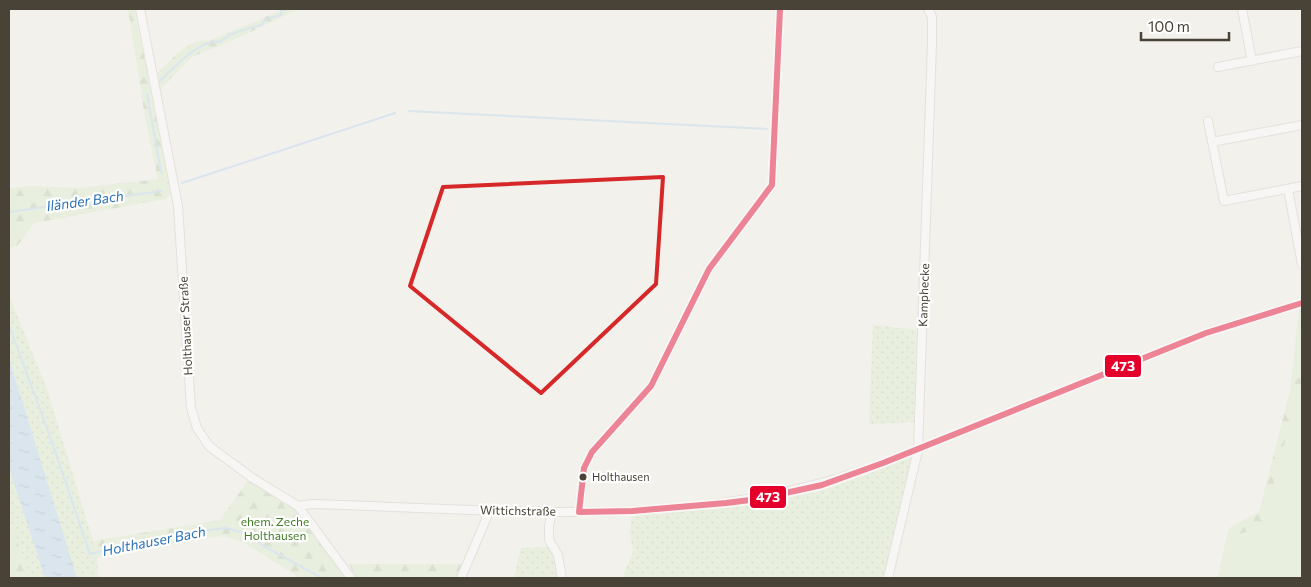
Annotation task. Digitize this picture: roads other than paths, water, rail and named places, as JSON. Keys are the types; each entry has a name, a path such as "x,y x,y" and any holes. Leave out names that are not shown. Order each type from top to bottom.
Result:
{"street":[{"name":"Holthauser Straße","path":"140,9 178,206 191,408 194,420 202,437 221,456 298,506 351,578"},
{"path":"579,512 584,468 592,452 651,386 709,269 772,185 780,9"},
{"name":"Kamphecke","path":"888,578 918,450 932,43 932,17 928,9"},
{"path":"1242,9 1252,61"},
{"path":"1218,67 1302,51"},
{"path":"1208,122 1224,201 1302,186"},
{"path":"1212,142 1302,125"},
{"path":"1288,189 1302,264"},
{"name":"Wittichstraße","path":"298,506 312,504 579,512 641,510 758,499 840,479 918,450 1206,333 1302,303"},
{"path":"461,578 490,510"},
{"path":"552,512 549,540 558,555 562,578"}],"water":[{"path":"9,358 77,578 45,578 9,468"}],"waterway":[{"name":"Iländer Bach","path":"160,81 196,49 205,44 220,42 234,33 261,25 266,19 281,15 281,11 288,9"},
{"name":"Iländer Bach","path":"147,94 161,172"},
{"path":"409,111 767,129"},
{"path":"182,183 395,113"},
{"name":"Iländer Bach","path":"9,212 162,191"},
{"name":"Iländer Bach","path":"9,325 52,442 49,443"},
{"name":"Holthauser Bach","path":"52,442 90,554 160,537 190,535 199,531 226,528 251,535 262,545 322,578"}],"place":[{"name":"Holthausen","path":"583,477"}],"park label":[{"name":"ehem. Zeche Holthausen","path":"275,529"}]}
